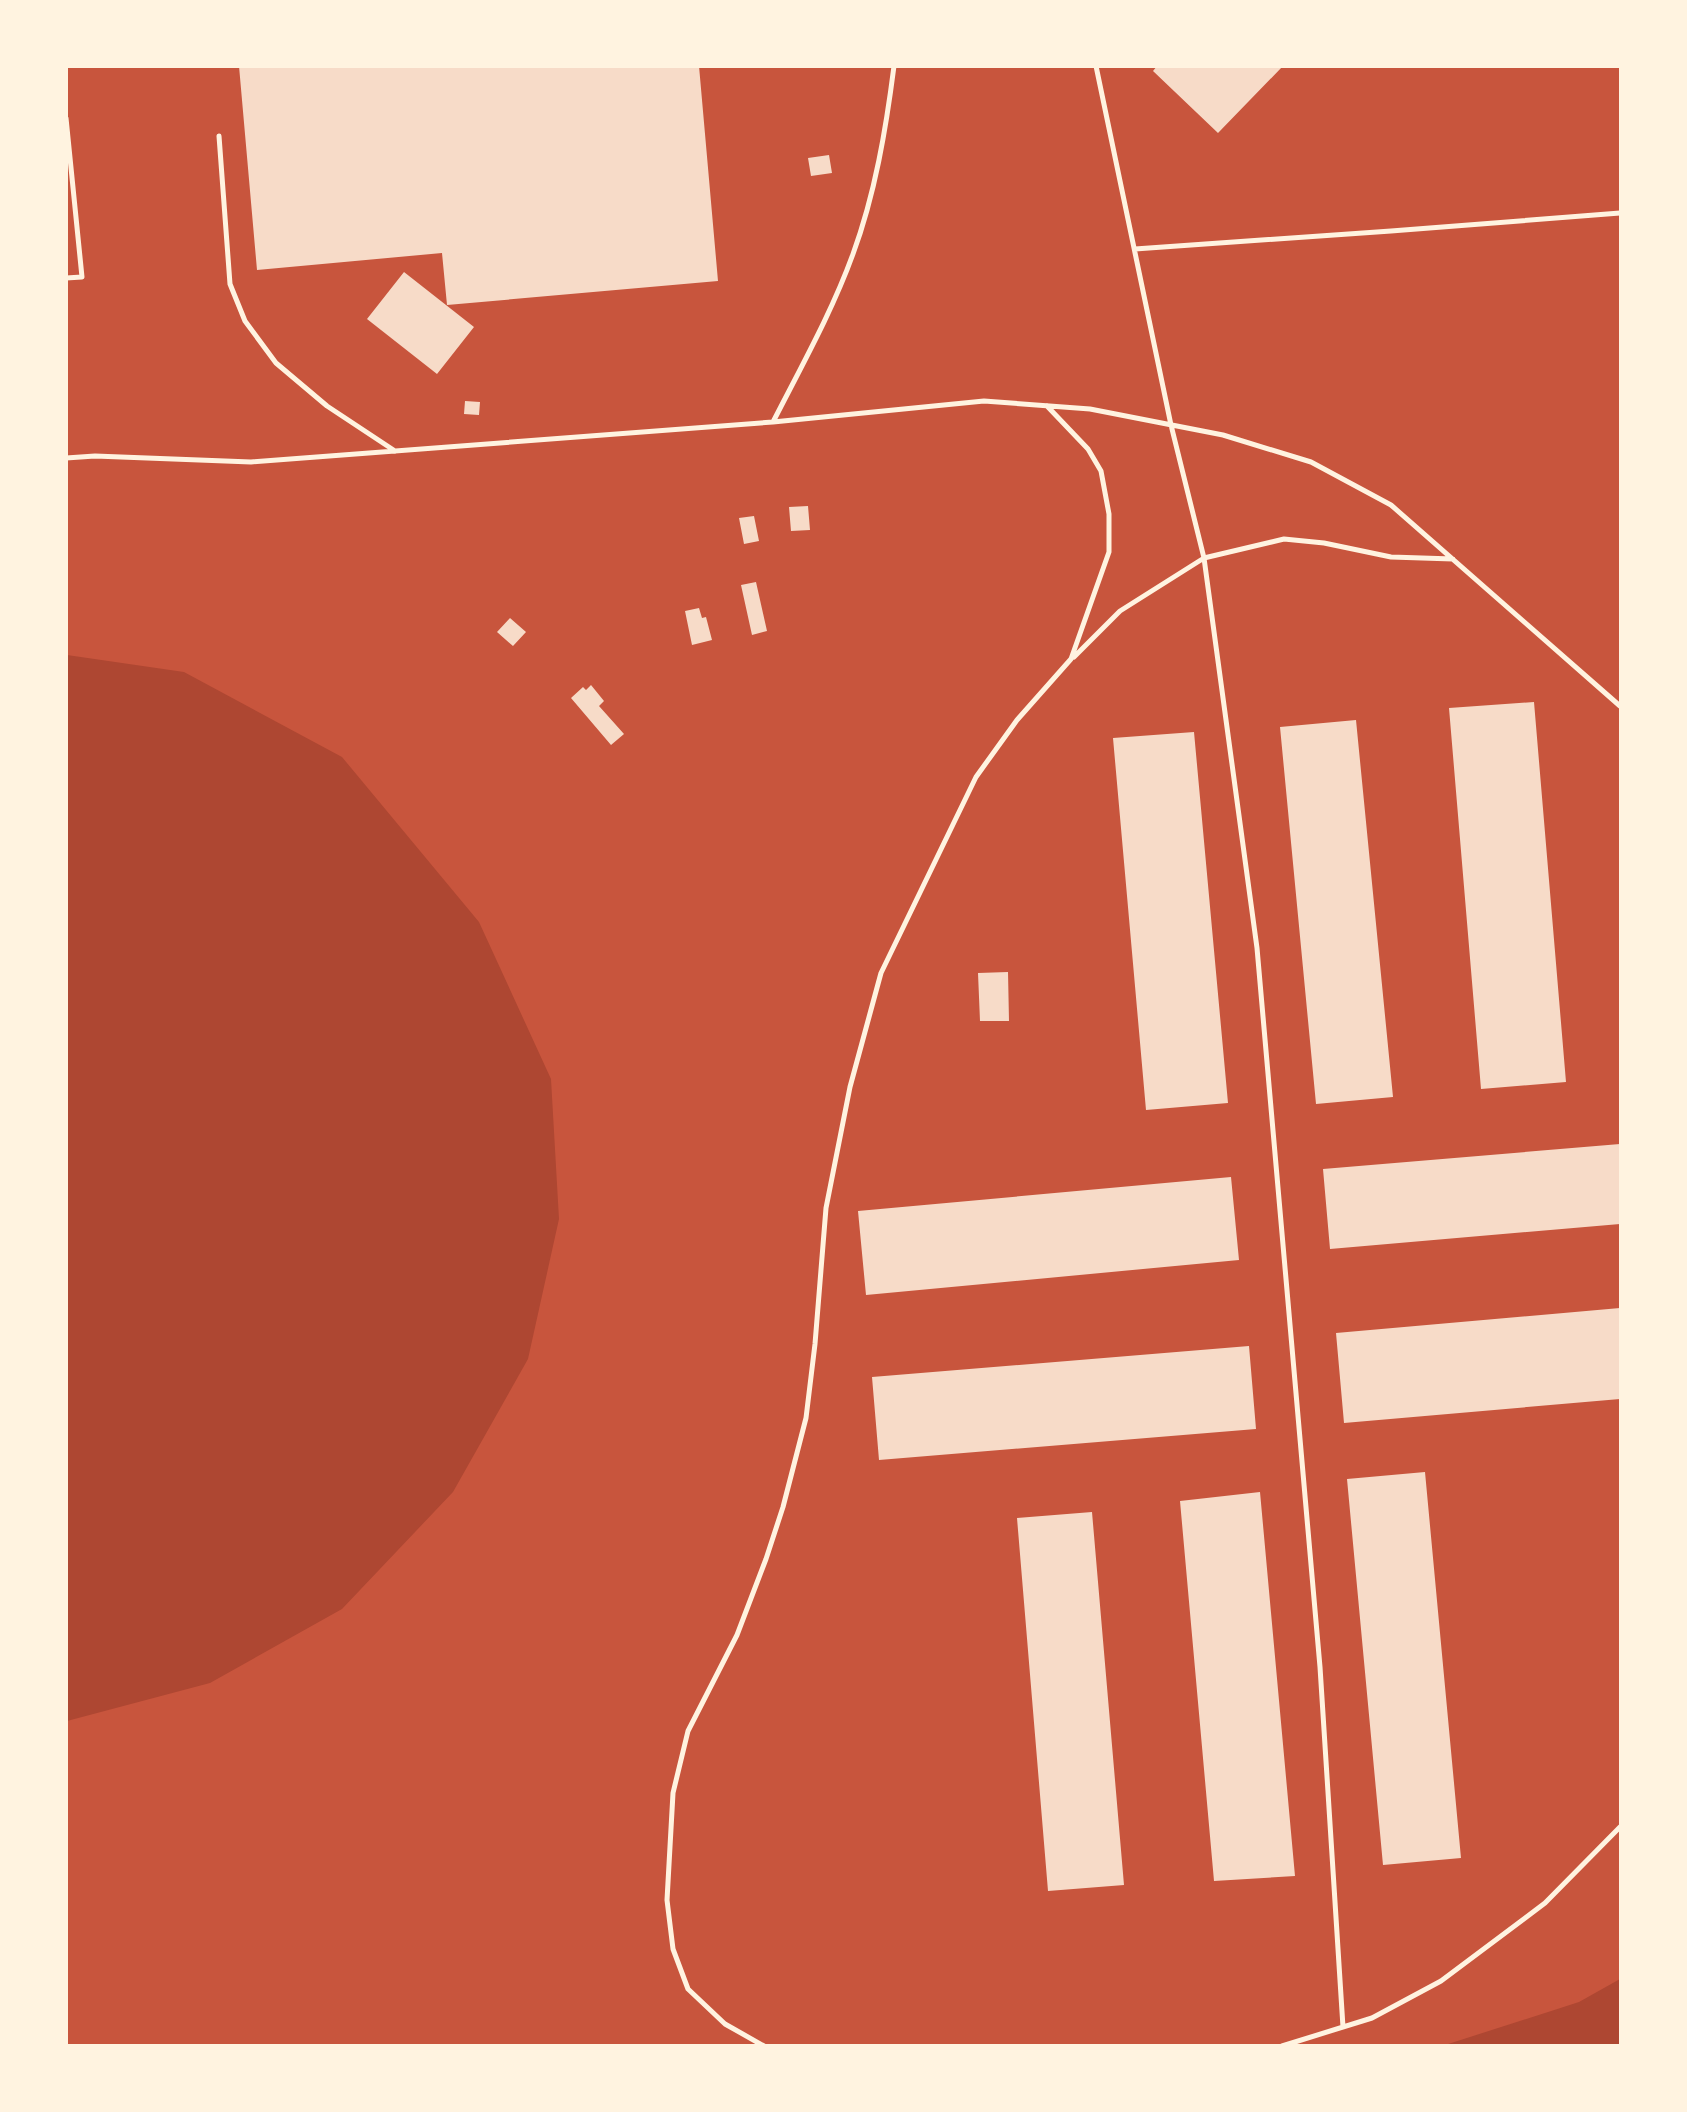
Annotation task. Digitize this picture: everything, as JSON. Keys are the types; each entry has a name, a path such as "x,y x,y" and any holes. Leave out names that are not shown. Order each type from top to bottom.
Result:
{"lane":[{"path":"773,422 824,321 853,253 873,186 894,66"},
{"path":"1096,66 1171,425 1204,558 1257,948 1319,1653 1342,2027"},
{"path":"66,118 82,277 66,278"},
{"path":"219,136 230,284 245,321 276,363 327,406 395,451"},
{"path":"1135,249 1620,212"},
{"path":"66,458 95,456 251,462 773,422 984,401 1090,409 1223,435 1311,462 1391,505 1618,700 1620,706"},
{"path":"1047,406 1088,449 1101,471 1110,513 1110,552 1071,659"},
{"path":"764,2046 725,2024 688,1989 673,1949 667,1900 673,1793 688,1731 737,1635 766,1559 783,1507 806,1418 826,1208 850,1087 881,973 976,777 1017,720 1071,659 1120,611 1204,558 1284,539 1324,543 1391,557 1453,559"},
{"path":"1282,2046 1372,2018 1441,1981 1545,1903 1620,1827"}],"shaded area":[{"path":"67,655 184,672 342,757 479,922 551,1079 559,1219 528,1359 453,1492 342,1609 210,1683 67,1721"},
{"path":"1620,1979 1620,2045 1445,2045 1579,2002"}],"building":[{"path":"239,66 699,66 718,281 447,305 442,253 257,270"},
{"path":"1157,66 1283,66 1218,133 1153,71"},
{"path":"829,155 832,173 811,176 808,158"},
{"path":"404,272 474,327 437,374 367,319"},
{"path":"465,401 480,402 479,415 464,414"},
{"path":"808,506 810,530 791,531 789,507"},
{"path":"754,516 759,541 744,544 739,518"},
{"path":"756,582 767,631 752,635 741,585"},
{"path":"699,608 702,618 706,617 712,640 692,645 685,611"},
{"path":"510,618 526,632 513,646 497,632"},
{"path":"591,685 604,701 599,706 624,734 611,745 571,698 583,687 586,690"},
{"path":"1534,702 1566,1082 1481,1089 1449,708"},
{"path":"1356,720 1393,1097 1316,1104 1280,727"},
{"path":"1194,732 1228,1103 1146,1110 1113,738"},
{"path":"1008,972 1009,1021 980,1021 978,973"},
{"path":"1620,1144 1620,1224 1330,1249 1323,1169"},
{"path":"1231,1177 1239,1260 866,1295 858,1211"},
{"path":"1620,1308 1620,1399 1344,1423 1336,1333"},
{"path":"1249,1346 1256,1429 879,1460 872,1377"},
{"path":"1425,1472 1461,1858 1383,1865 1347,1479"},
{"path":"1260,1492 1295,1876 1214,1881 1180,1501"},
{"path":"1092,1512 1124,1885 1048,1891 1017,1518"}]}
